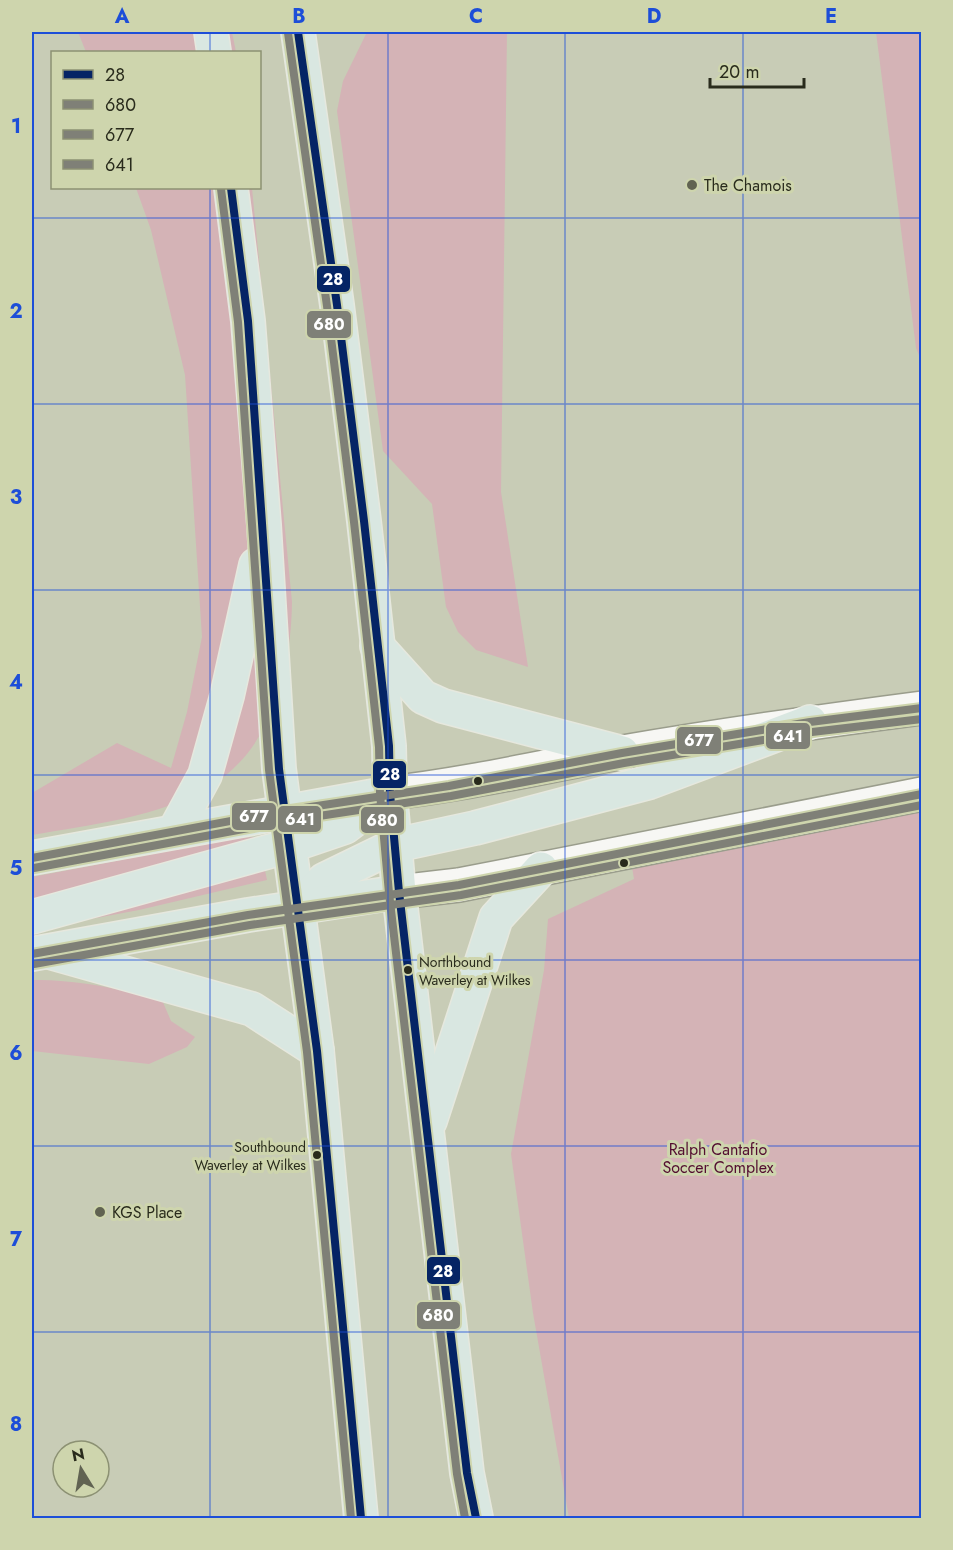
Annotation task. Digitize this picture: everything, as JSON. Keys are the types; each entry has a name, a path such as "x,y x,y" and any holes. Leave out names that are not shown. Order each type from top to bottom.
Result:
{"main road":[{"path":"211,32 214,51"},
{"path":"298,32 337,304 389,746 390,793 399,892 467,1473 476,1518"},
{"path":"231,189 248,321 284,811 317,1051 361,1518"},
{"path":"174,832 205,775 227,696 264,525"},
{"path":"377,646 423,697 443,706 622,753"},
{"path":"296,908 324,880 396,844 474,828 650,782 810,722"},
{"path":"32,858 390,793"},
{"path":"32,917 289,846 345,827 390,793"},
{"path":"427,1131 496,918 541,869"},
{"path":"39,952 399,892"},
{"path":"39,952 252,1009 317,1051"}],"street":[{"path":"390,793 449,786 622,753 810,722 921,708"},
{"path":"399,892 459,885 921,794"}],"green space":[{"path":"78,32 232,32 236,51 86,51"},
{"path":"367,32 507,32 501,492 528,667 476,650 458,632 446,607 432,504 383,451 337,111 343,81"},
{"path":"876,32 921,32 921,360 916,348"},
{"path":"136,189 252,189 292,602 288,654 274,705 264,729 250,750 232,770 211,786 192,797 148,812 32,835 32,793 117,743 171,768 187,712 202,637 185,375 151,230"},
{"name":"Ralph Cantafio Soccer Complex","path":"921,812 921,1518 569,1518 533,1313 511,1154 544,970 548,919 634,879 632,867"},
{"path":"258,837 267,880 139,910 32,930 32,877 236,838"},
{"path":"32,980 66,981 162,1000 171,1021 195,1037 187,1047 149,1064 32,1051"}],"transit line":[{"name":"28","path":"298,32 337,305 364,521 389,746 390,793 399,892 467,1473 476,1518"},
{"name":"680","path":"288,33 327,306 354,522 379,747 380,794 389,893 457,1474 465,1518"},
{"name":"680","path":"221,189 238,322 269,770 307,1052 351,1518"},
{"name":"28","path":"231,189 248,321 279,769 317,1051 361,1518"},
{"name":"677","path":"32,858 284,811 449,786 622,753 810,722 922,708"},
{"name":"641","path":"34,868 286,821 451,796 624,763 812,732 922,719"},
{"name":"677","path":"32,954 248,915 459,885 922,794"},
{"name":"641","path":"34,964 250,925 461,895 922,805"}],"place":[{"name":"The Chamois","path":"692,185"},
{"name":"Northbound Waverley at Wilkes","path":"408,970"},
{"name":"Southbound Waverley at Wilkes","path":"317,1155"},
{"name":"KGS Place","path":"100,1212"}]}
